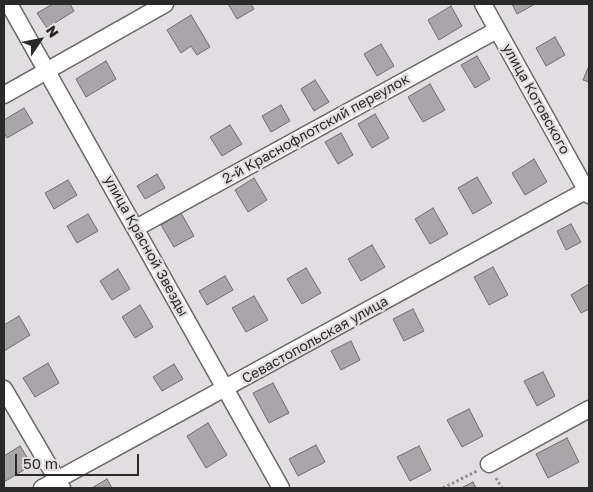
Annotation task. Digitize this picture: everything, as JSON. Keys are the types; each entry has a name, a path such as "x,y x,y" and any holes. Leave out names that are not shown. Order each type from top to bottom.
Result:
{"street":[{"name":"улица Красной Звезды","path":"9,4 48,70 281,488"},
{"path":"4,95 165,4"},
{"name":"улица Котовского","path":"483,4 588,191"},
{"name":"2-й Краснофлотский переулок","path":"136,228 497,30"},
{"name":"Севастопольская улица","path":"42,488 60,484 226,388 588,191"},
{"path":"4,389 60,484"},
{"path":"488,464 589,409"}],"path":[{"path":"443,488 488,464 502,488"}],"building":[{"path":"53,4 70,4 74,11 47,28 37,13"},
{"path":"228,4 251,4 254,9 237,19"},
{"path":"512,4 535,4 517,14"},
{"path":"451,6 462,26 439,40 428,20"},
{"path":"191,15 210,47 197,55 191,46 181,53 167,30"},
{"path":"555,37 565,55 546,66 536,48"},
{"path":"381,44 394,66 377,76 364,54"},
{"path":"477,56 490,79 475,88 461,65"},
{"path":"106,61 116,79 86,97 76,79"},
{"path":"589,66 589,82 583,80"},
{"path":"315,80 329,102 314,111 301,89"},
{"path":"430,84 445,110 423,122 408,97"},
{"path":"281,105 290,121 271,132 262,116"},
{"path":"24,108 33,123 7,138 4,133 4,120"},
{"path":"375,114 389,138 372,148 358,124"},
{"path":"230,125 242,144 222,156 210,137"},
{"path":"341,133 353,155 338,164 325,142"},
{"path":"534,159 547,182 525,195 512,173"},
{"path":"157,174 165,188 145,199 137,186"},
{"path":"477,177 492,203 473,214 458,188"},
{"path":"254,178 267,200 248,212 235,190"},
{"path":"68,180 77,195 54,209 45,193"},
{"path":"433,208 448,234 430,244 415,219"},
{"path":"181,213 194,236 174,247 161,225"},
{"path":"88,214 98,231 77,243 67,226"},
{"path":"571,224 581,242 566,250 557,231"},
{"path":"372,245 385,267 361,281 348,259"},
{"path":"493,267 508,295 489,305 474,277"},
{"path":"306,268 321,293 302,304 287,279"},
{"path":"118,269 130,289 112,300 100,281"},
{"path":"225,276 233,290 207,305 199,291"},
{"path":"589,284 589,309 581,313 571,295"},
{"path":"254,296 268,320 246,332 232,308"},
{"path":"140,305 153,327 135,338 122,317"},
{"path":"413,309 424,331 404,341 393,319"},
{"path":"19,316 30,335 4,351 4,325"},
{"path":"351,341 360,360 341,370 331,351"},
{"path":"48,363 59,383 35,397 23,378"},
{"path":"174,364 183,379 162,391 153,377"},
{"path":"543,372 555,396 537,406 524,381"},
{"path":"273,383 289,413 269,423 253,393"},
{"path":"469,409 483,436 462,447 447,420"},
{"path":"208,423 227,455 206,468 187,436"},
{"path":"567,438 579,462 548,478 536,454"},
{"path":"316,445 325,462 298,476 289,459"},
{"path":"20,446 32,465 4,482 4,456"},
{"path":"419,446 431,470 410,481 397,457"},
{"path":"107,479 112,488 92,488"},
{"path":"473,482 476,488 461,488"}]}
